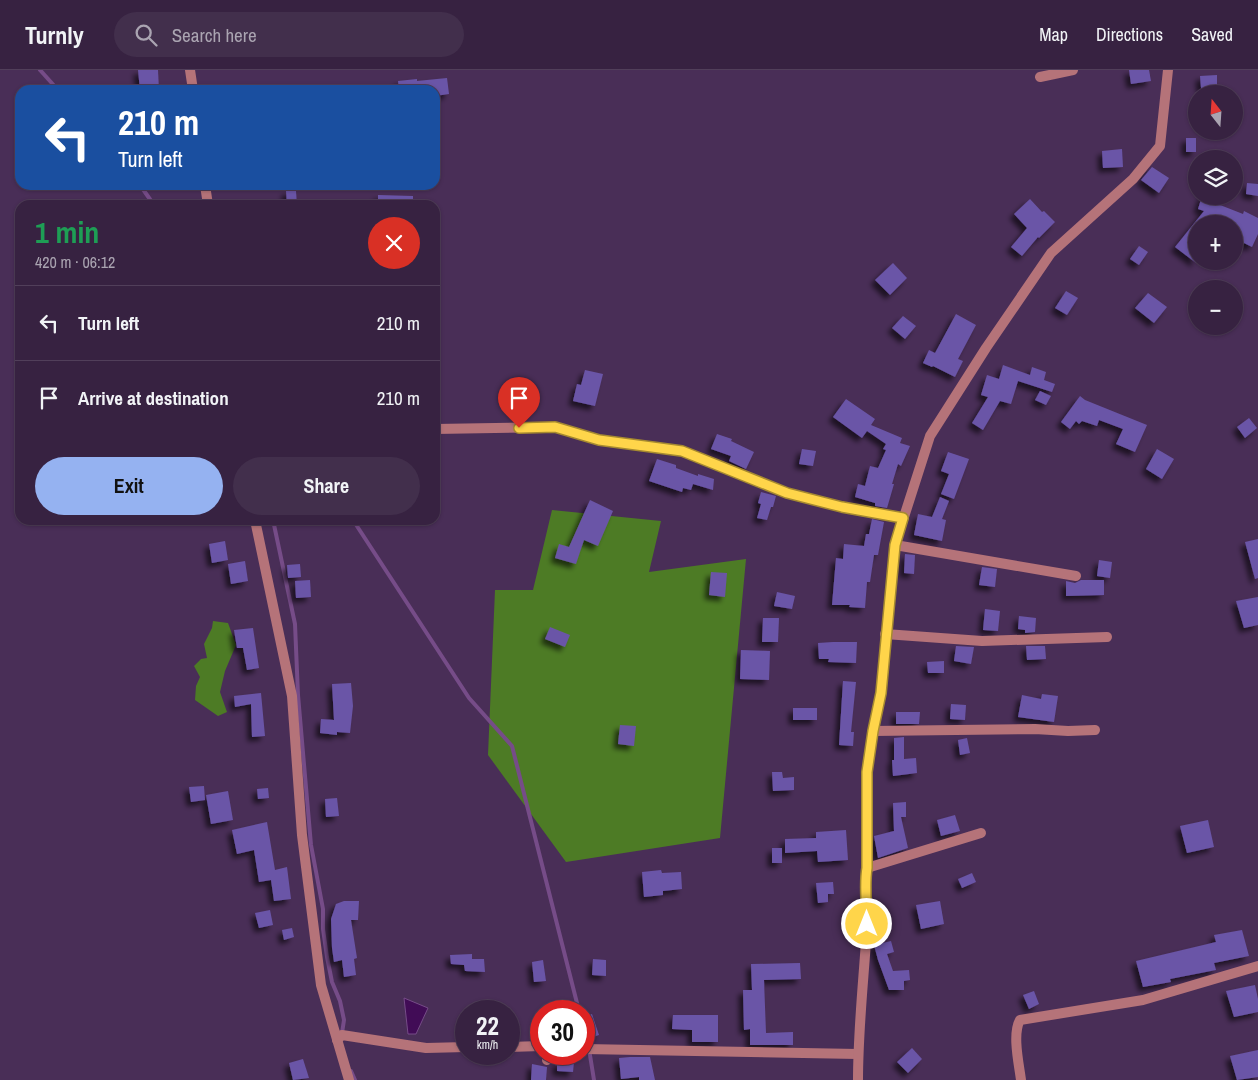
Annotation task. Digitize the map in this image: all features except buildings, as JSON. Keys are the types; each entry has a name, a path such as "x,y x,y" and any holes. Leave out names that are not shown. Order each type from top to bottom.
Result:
{"street":[{"path":"190,70 192,85"},
{"path":"1040,77 1073,70"},
{"path":"858,1080 867,924 865,882 867,868 867,772 881,693 885,634 895,545 903,518 930,436 986,348 1051,253 1133,179 1160,146 1168,70"},
{"path":"440,429 555,427 599,440 682,451 787,493 842,507 903,518"},
{"path":"256,525 292,696 302,835 321,985 349,1080"},
{"path":"895,545 1076,576"},
{"path":"885,634 982,640 1107,637"},
{"path":"873,731 1095,730"},
{"path":"867,868 981,833"},
{"path":"1021,1080 1017,1039 1017,1025 1020,1020 1142,1000 1258,966"},
{"path":"337,1040 342,1035 426,1048 455,1047"},
{"path":"595,1049 858,1054"}],"green space":[{"path":"552,510 661,521 649,572 746,559 720,838 566,862 488,755 495,590 533,590"},
{"path":"213,621 228,623 236,645 225,671 220,692 227,712 218,716 195,700 196,686 200,677 194,666 201,659 207,658 204,644 212,628"}],"shaded area":[{"path":"404,998 428,1008 416,1034 408,1034"}],"waterway":[{"path":"40,70 54,85"},
{"path":"144,190 150,200"},
{"path":"274,525 295,624 298,695 311,845 323,909 323,929 327,957 332,982 340,1001 344,1020 342,1033"},
{"path":"356,525 469,698 512,746 576,1000"},
{"path":"592,1065 594,1080"},
{"path":"351,1071 355,1080"}],"route":[{"path":"519,428 555,427 599,440 682,451 787,493 842,507 903,518 895,545 885,634 881,693 867,772 867,868 865,882 867,924"}]}
